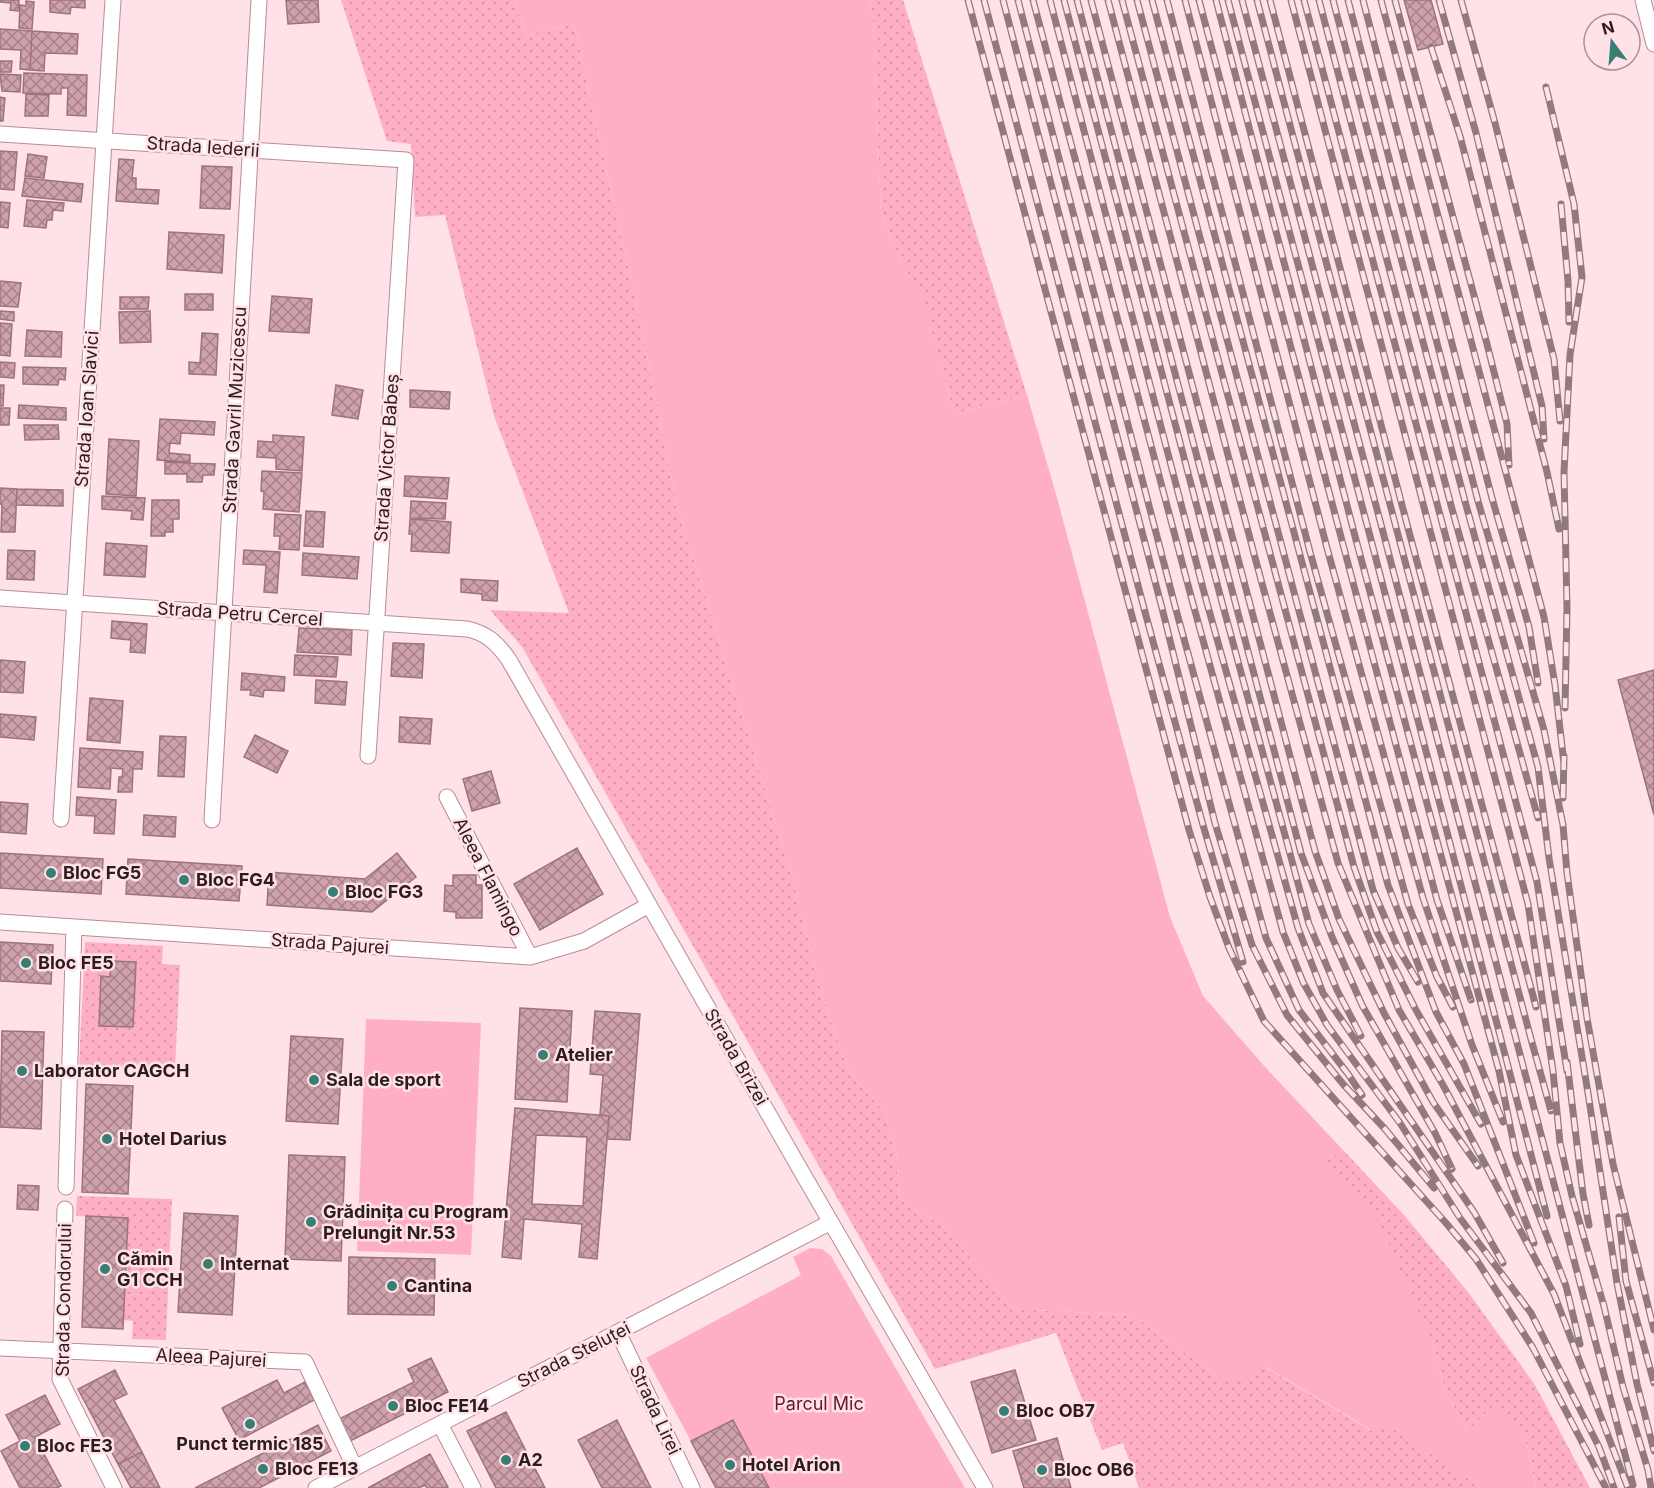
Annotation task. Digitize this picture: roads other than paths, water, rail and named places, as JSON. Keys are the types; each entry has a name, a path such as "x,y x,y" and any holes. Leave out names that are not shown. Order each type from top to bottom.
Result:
{"street":[{"name":"Strada Ioan Slavici","path":"61,819 112,0"},
{"name":"Strada Gavril Muzicescu","path":"212,820 259,0"},
{"path":"1642,0 1654,44"},
{"name":"Strada Iederii","path":"0,134 406,160"},
{"name":"Strada Victor Babeș","path":"368,756 406,160"},
{"name":"Strada Petru Cercel","path":"0,598 376,622 480,632"},
{"name":"Strada Brizei","path":"480,632 500,647 509,660 985,1488"},
{"name":"Aleea Flamingo","path":"447,797 530,957"},
{"name":"Strada Pajurei","path":"0,922 530,957 584,941 649,905"},
{"path":"66,1188 74,927"},
{"name":"Strada Condorului","path":"65,1209 60,1379 114,1488"},
{"name":"Strada Steluței","path":"316,1488 831,1222"},
{"name":"Strada Lirei","path":"618,1332 692,1488"},
{"name":"Aleea Pajurei","path":"0,1348 306,1362 356,1468"},
{"path":"440,1424 473,1488"}],"railway":[{"path":"968,0 1189,830 1229,948 1264,1021 1476,1259 1533,1348 1606,1488"},
{"path":"984,0 1145,612 1243,962"},
{"path":"1003,0 1162,608 1215,823 1252,945 1287,1015 1343,1084 1385,1129 1434,1188"},
{"path":"1018,0 1175,606 1266,938 1299,1010 1362,1095"},
{"path":"1033,0 1192,600 1283,932 1303,982 1327,1025 1400,1123 1460,1218 1531,1313 1599,1447 1614,1488"},
{"path":"1050,0 1205,596 1298,928 1323,993 1474,1212 1503,1263"},
{"path":"1064,0 1309,924 1337,990 1361,1036"},
{"path":"1077,0 1301,853 1332,937 1362,1005 1435,1133 1452,1169"},
{"path":"1091,0 1315,851 1339,919 1384,1013 1433,1102 1478,1166"},
{"path":"1108,0 1338,863 1399,1010 1443,1085 1554,1294 1628,1488"},
{"path":"1122,0 1354,867 1377,932 1416,1010 1481,1124"},
{"path":"1137,0 1373,890 1398,948 1418,982"},
{"path":"1152,0 1388,885 1436,1012 1464,1064 1534,1243"},
{"path":"1167,0 1310,552 1408,904 1437,977 1453,1007"},
{"path":"1185,0 1327,548 1423,898 1472,1045 1503,1122"},
{"path":"1199,0 1437,900 1471,1000"},
{"path":"1216,0 1356,540 1499,1071 1516,1155 1566,1286 1580,1344"},
{"path":"1228,0 1547,1216"},
{"path":"1242,0 1633,1485"},
{"path":"1257,0 1551,1111"},
{"path":"1270,0 1536,1007"},
{"path":"1291,0 1528,904 1553,1071 1560,1143 1572,1196 1605,1310"},
{"path":"1304,0 1537,882 1567,1071"},
{"path":"1319,0 1452,509 1538,818"},
{"path":"1333,0 1466,505 1538,767 1549,858 1617,1283 1637,1384 1654,1451"},
{"path":"1348,0 1478,501 1544,730 1563,825 1567,873 1587,1018 1613,1164 1654,1330"},
{"path":"1363,0 1492,498 1529,627 1538,683"},
{"path":"1381,0 1544,617 1564,764"},
{"path":"1395,0 1507,424 1509,465"},
{"path":"1439,0 1476,133 1542,406 1544,439"},
{"path":"1461,0 1495,123 1554,359 1560,421"},
{"path":"1431,47 1460,136 1547,472 1559,529"},
{"path":"1546,87 1574,204 1582,277 1570,355 1564,472 1567,608 1565,708"},
{"path":"1561,204 1569,322"},
{"path":"1563,798 1564,756"},
{"path":"1567,1062 1589,1225"},
{"path":"1619,1217 1626,1281 1654,1383"},
{"path":"1603,1302 1623,1387 1648,1470 1651,1488"}],"place":[{"name":"Bloc FG5","path":"51,873"},
{"name":"Bloc FG4","path":"184,880"},
{"name":"Bloc FG3","path":"333,892"},
{"name":"Bloc FE5","path":"26,963"},
{"name":"Atelier","path":"543,1055"},
{"name":"Laborator CAGCH","path":"22,1071"},
{"name":"Sala de sport","path":"314,1080"},
{"name":"Hotel Darius","path":"107,1139"},
{"name":"Grădinița cu Program Prelungit Nr.53","path":"311,1222"},
{"name":"Internat","path":"208,1264"},
{"name":"Cămin G1 CCH","path":"105,1269"},
{"name":"Cantina","path":"392,1286"},
{"name":"Bloc FE14","path":"393,1406"},
{"name":"Bloc OB7","path":"1004,1411"},
{"name":"Punct termic 185","path":"250,1424"},
{"name":"Bloc FE3","path":"25,1446"},
{"name":"A2","path":"506,1460"},
{"name":"Hotel Arion","path":"730,1465"},
{"name":"Bloc FE13","path":"263,1469"},
{"name":"Bloc OB6","path":"1042,1470"}],"park label":[{"name":"Parcul Mic","path":"819,1404"}]}
